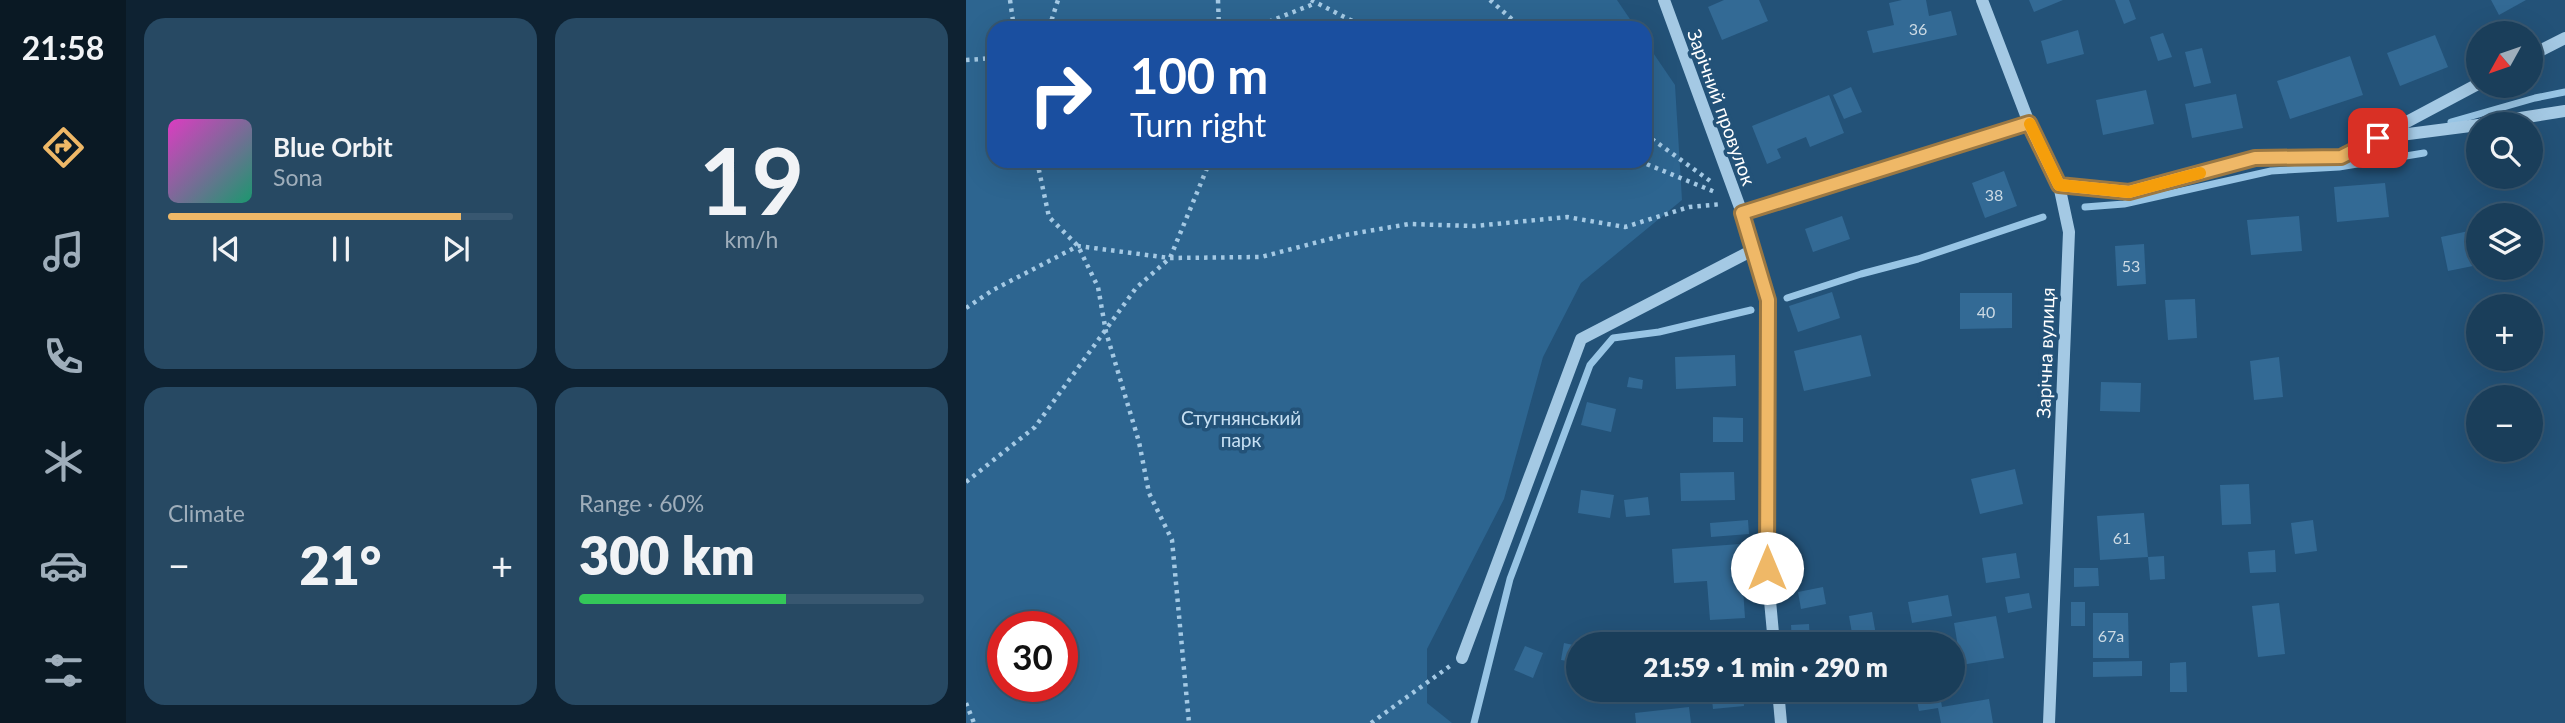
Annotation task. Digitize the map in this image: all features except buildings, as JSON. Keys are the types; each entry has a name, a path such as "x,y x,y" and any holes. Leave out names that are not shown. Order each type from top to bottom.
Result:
{"street":[{"name":"Зарічний провулок","path":"1664,0 1738,205 1768,300 1767,568 1772,632"},
{"name":"Зарічна вулиця","path":"1982,0 2029,123 2059,185 2069,232 2049,723"},
{"path":"2543,49 2565,38"},
{"path":"2059,185 2129,192 2255,158 2341,157 2466,90"},
{"path":"2543,115 2565,111"},
{"path":"1738,205 2029,123"},
{"path":"2378,138 2466,127"},
{"path":"1462,658 1581,339 1753,250"},
{"path":"1779,702 1781,723"}],"path":[{"path":"1010,0 1013,21"},
{"path":"1051,21 1058,0"},
{"path":"1218,0 1219,21"},
{"path":"1490,0 1514,21"},
{"path":"1269,21 1313,1 1352,21"},
{"path":"966,60 987,58"},
{"path":"1652,139 1738,205"},
{"path":"1652,167 1738,205"},
{"path":"1039,168 1049,216 1078,246 1098,287 1106,332 1139,442 1149,493 1172,540 1189,723"},
{"path":"966,482 1035,427 1136,288 1170,258 1207,168"},
{"path":"966,308 993,290 1078,246 1170,258 1261,257 1345,235 1409,224 1475,226 1567,216 1625,227 1689,206 1738,205"},
{"path":"1371,723 1462,658"},
{"path":"966,703 974,723"}],"green space":[{"name":"Стугнянський парк","path":"966,0 1617,0 1631,21 987,21 987,168 1652,168 1652,51 1675,85 1682,200 1581,283 1543,357 1504,499 1427,649 1427,703 1452,723 966,723"}],"waterway":[{"path":"2451,122 2565,92"},
{"path":"2085,207 2124,204 2271,171 2339,167 2424,153"},
{"path":"1787,298 1918,259 2043,217"},
{"path":"1474,723 1510,579 1590,365 1613,338 1659,332 1751,310"}],"slow traffic":[{"path":"2030,124 2059,185 2129,192 2200,173"}],"route":[{"path":"1767,568 1768,300 1742,213 2029,123 2059,185 2129,192 2255,158 2341,157 2378,138"}]}
